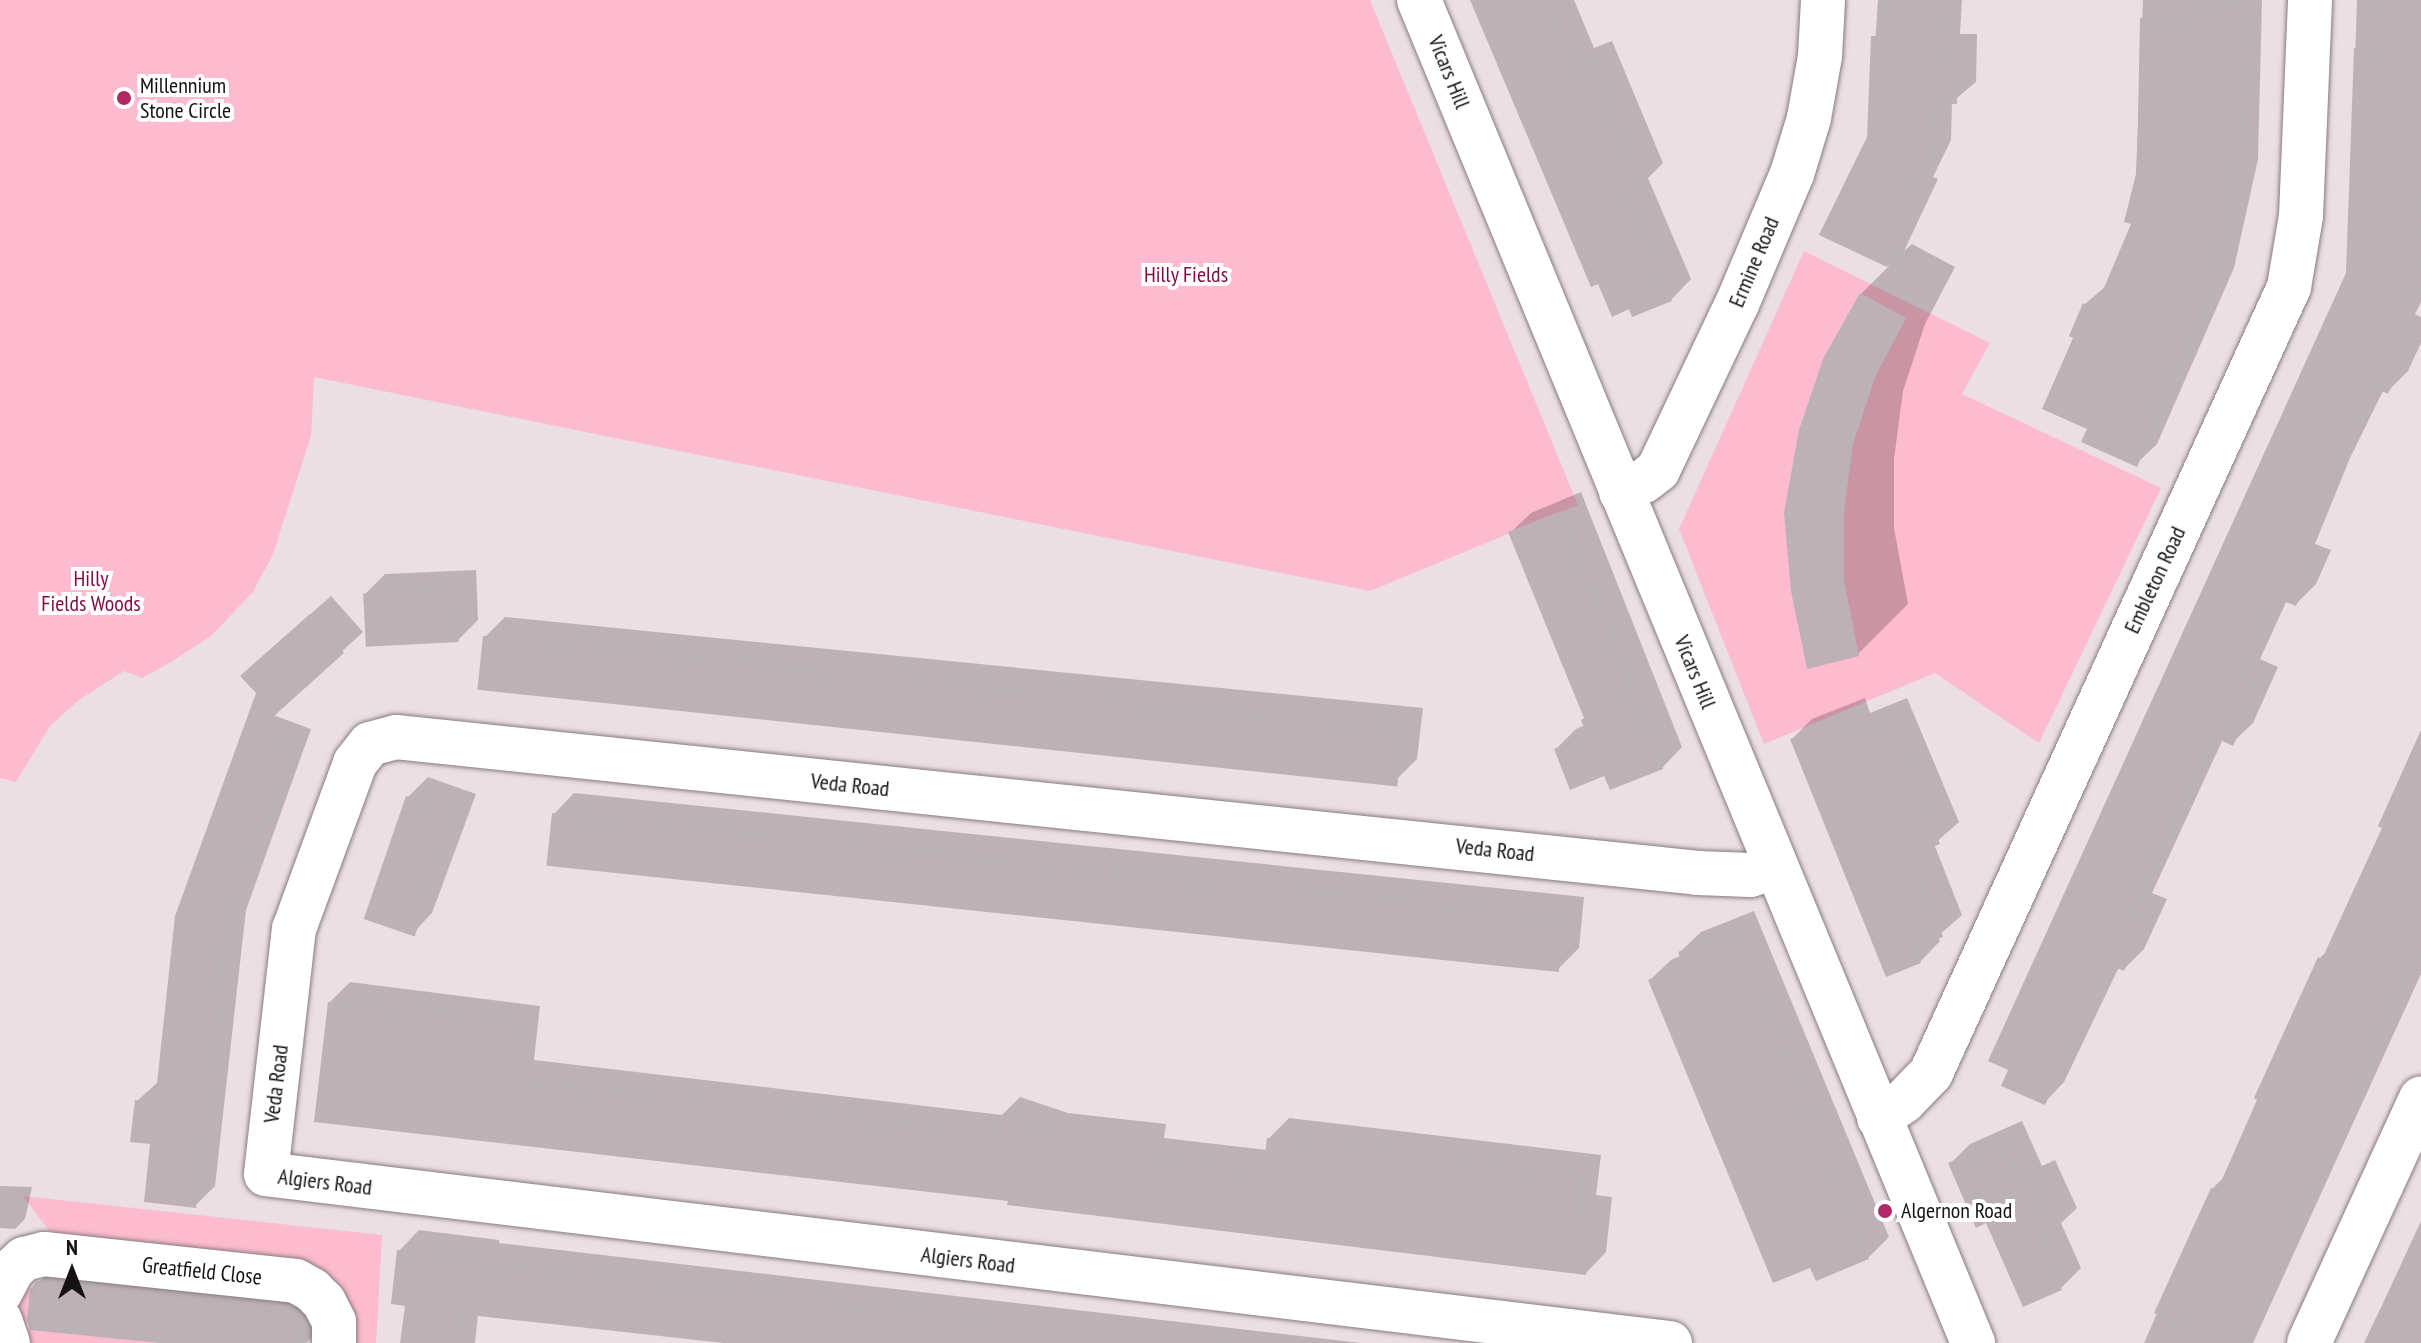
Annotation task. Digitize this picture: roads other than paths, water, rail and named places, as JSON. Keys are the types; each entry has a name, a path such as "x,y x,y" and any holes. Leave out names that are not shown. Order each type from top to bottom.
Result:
{"street":[{"name":"Vicars Hill","path":"1419,0 1973,1343"},
{"name":"Ermine Road","path":"1621,492 1644,481 1663,460 1792,174 1812,103 1820,56 1823,0"},
{"name":"Embleton Road","path":"1879,1118 1904,1101 1931,1073 2289,287 2301,216 2310,0"},
{"name":"Veda Road","path":"266,1174 294,929 355,763 370,744 396,737 1698,873 1750,875 1775,867"},
{"path":"2309,1343 2421,1098"},
{"name":"Algiers Road","path":"266,1174 1670,1343"},
{"name":"Greatfield Close","path":"0,1293 12,1270 24,1259 44,1254 296,1281 324,1302 334,1322 334,1343"},
{"path":"0,1320 8,1343"}],"place":[{"name":"Millennium Stone Circle","path":"124,98"},
{"name":"Algernon Road","path":"1885,1211"}],"park label":[{"name":"Hilly Fields","path":"1186,275"},
{"name":"Hilly Fields Woods","path":"91,590"}]}
